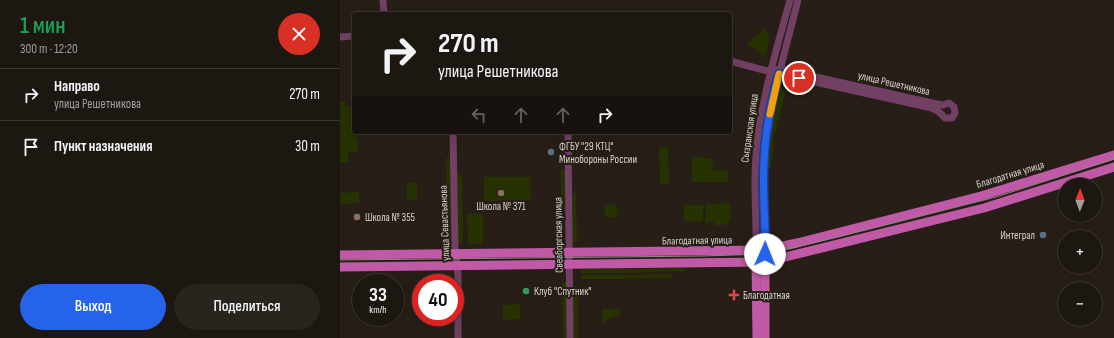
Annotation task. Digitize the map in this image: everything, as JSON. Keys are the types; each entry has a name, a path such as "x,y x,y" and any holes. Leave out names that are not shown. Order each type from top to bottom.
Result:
{"main road":[{"name":"Благодатная улица","path":"340,255 761,250 797,244 981,196 1114,155"},
{"path":"340,267 760,262 984,208 1114,167"},
{"name":"Сызранская улица","path":"760,262 761,250"},
{"path":"360,255 360,266"},
{"path":"757,338 760,262"},
{"path":"760,262 765,338"}],"street":[{"path":"383,0 384,12"},
{"name":"Сызранская улица","path":"761,250 755,162 762,113 771,71 790,0"},
{"name":"Сызранская улица","path":"761,250 764,163 770,115 779,71 798,0"},
{"path":"340,37 352,36"},
{"name":"улица Решетникова","path":"732,61 771,71 779,71 932,103 943,105 949,103 954,106 955,113 952,118 945,118 938,111 932,108 779,71"},
{"path":"762,113 770,115"},
{"name":"улица Севастьянова","path":"453,134 458,338"},
{"name":"Свеаборгская улица","path":"568,134 570,338"}],"green space":[{"path":"765,29 769,40 764,59 757,50 747,45"},
{"path":"780,85 785,95 774,138 771,169 767,169 771,134"},
{"path":"340,102 346,102 347,106 352,106 352,134 356,134 356,139 358,139 358,152 348,152 349,162 340,162"},
{"path":"659,147 668,147 669,184 660,184"},
{"path":"699,157 711,159 713,162 713,170 728,171 729,182 692,182 692,158"},
{"path":"446,158 450,158 451,246 447,246"},
{"path":"561,170 565,170 565,210 561,210"},
{"path":"457,172 462,176 462,244 458,244"},
{"path":"484,177 530,177 531,200 484,201"},
{"path":"407,183 417,183 417,200 407,201"},
{"path":"359,192 359,203 340,204 340,193"},
{"path":"573,193 576,193 577,242 572,242"},
{"path":"730,203 730,220 728,223 715,226 714,222 708,222 707,226 705,220 706,204"},
{"path":"608,204 614,204 618,208 618,214 614,218 608,218 604,214 604,208"},
{"path":"684,205 703,205 703,221 684,221"},
{"path":"467,214 483,214 483,244 468,245"},
{"path":"626,268 626,273 581,273 581,269"},
{"path":"685,268 686,271 627,273 627,269"},
{"path":"672,274 672,278 627,278 627,275"},
{"path":"581,275 626,275 626,279 581,279"},
{"path":"562,282 566,282 567,338 563,338"},
{"path":"578,287 578,338 573,338 573,288"},
{"path":"520,304 520,319 503,320 503,305"},
{"path":"602,309 620,309 619,317 613,317 602,323"}],"tram line":[{"path":"340,260 767,254 996,197 1114,159"}],"slow traffic":[{"path":"770,114 779,74"}],"place":[{"name":"ФГБУ \"29 КТЦ\" Минобороны России","path":"551,152"},
{"name":"Школа № 371","path":"501,193"},
{"name":"Школа № 355","path":"357,217"},
{"name":"Интеграл","path":"1043,235"},
{"name":"Клуб \"Спутник\"","path":"526,291"},
{"name":"Благодатная","path":"734,295"}],"route":[{"path":"765,254 763,170 768,123 779,74 799,78"}]}
